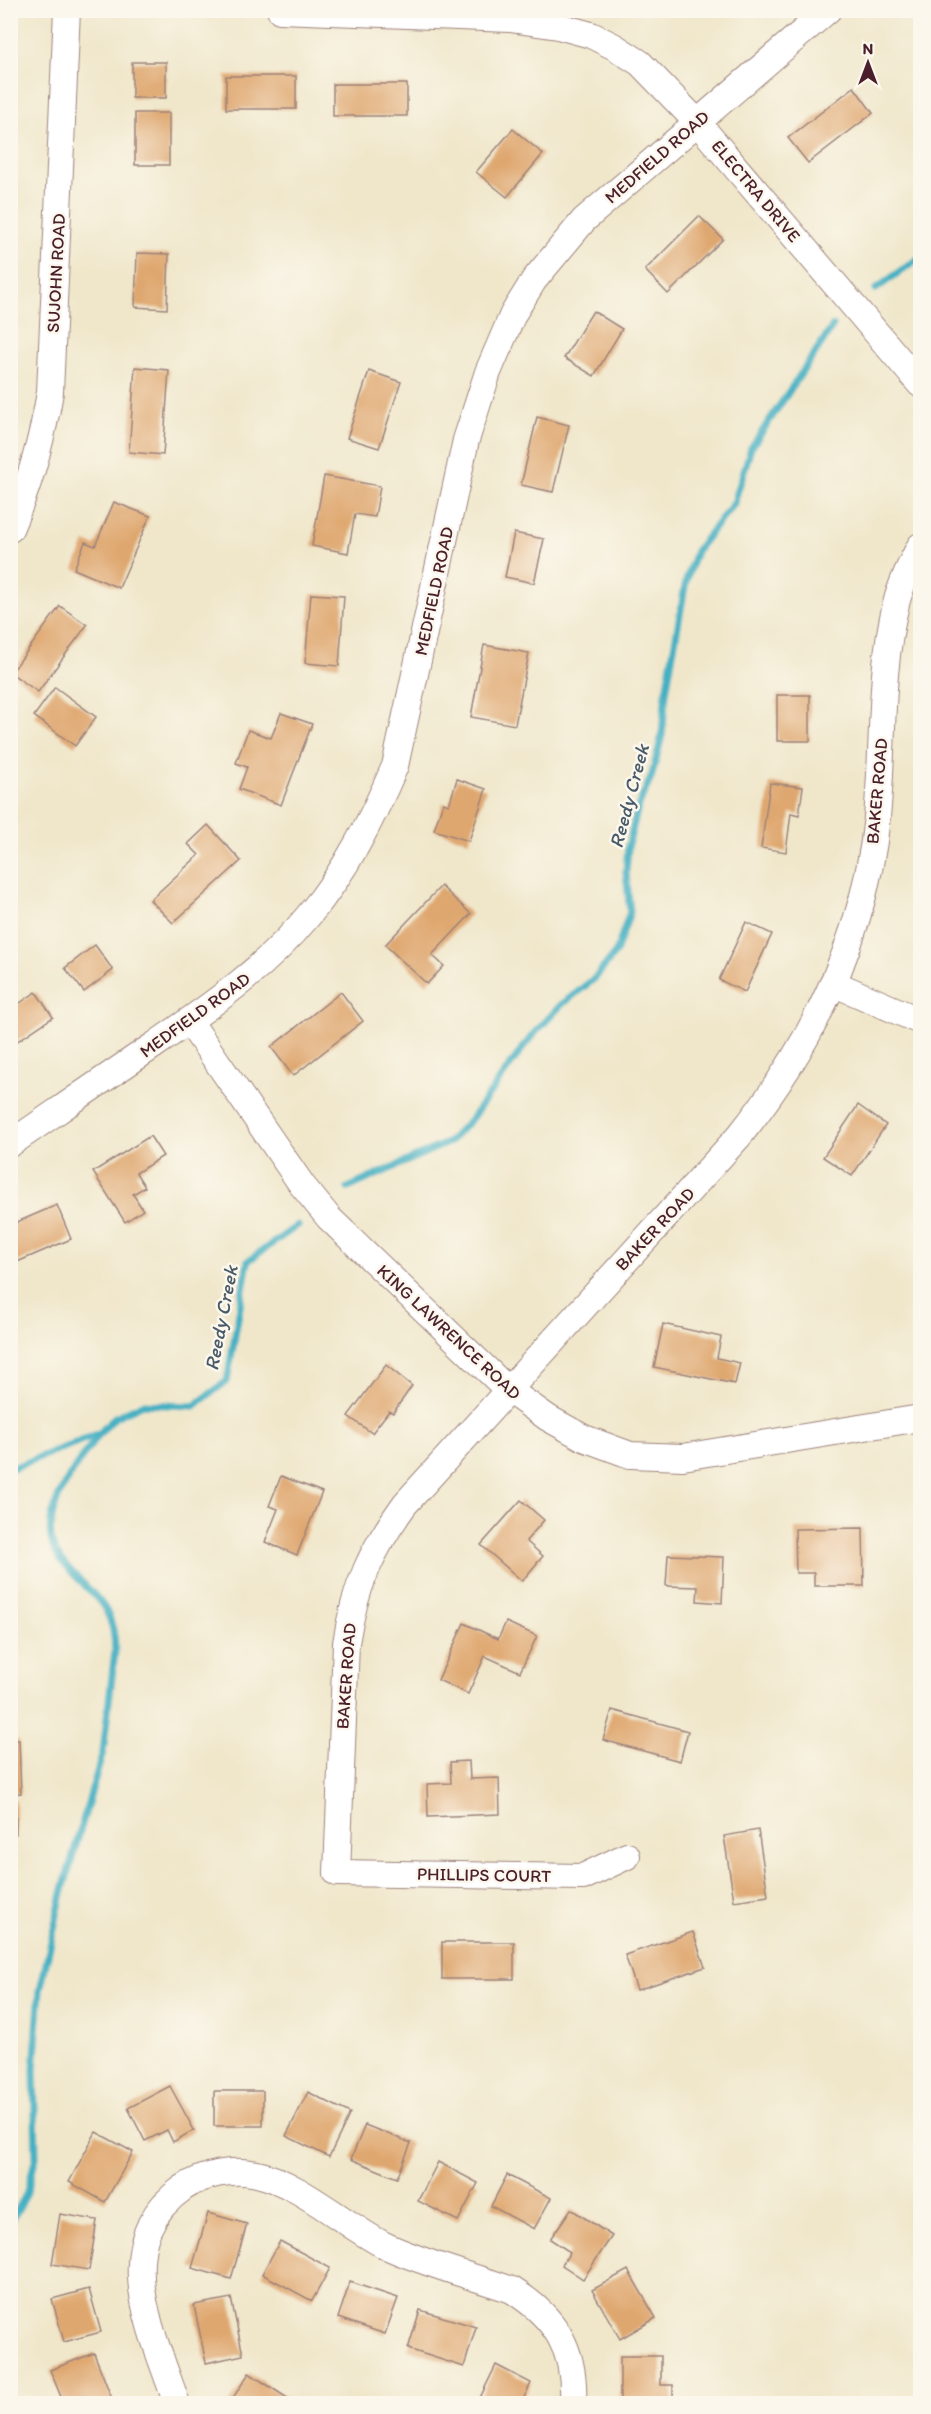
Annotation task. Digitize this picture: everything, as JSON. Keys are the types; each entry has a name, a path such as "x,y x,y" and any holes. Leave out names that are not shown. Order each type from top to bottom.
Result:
{"street":[{"name":"SUJOHN ROAD","path":"10,529 30,484 43,438 50,392 67,10"},
{"name":"ELECTRA DRIVE","path":"280,10 510,19 558,26 591,35 640,63 697,122 921,384"},
{"name":"MEDFIELD ROAD","path":"10,1144 189,1021 261,967 310,914 344,867 374,815 397,755 466,440 488,372 513,314 534,280 584,220 828,10"},
{"name":"BAKER ROAD","path":"337,1873 346,1643 358,1585 370,1557 405,1504 740,1135 786,1074 834,984 859,912 877,818 890,634 906,574 921,546"},
{"path":"834,984 921,1022"},
{"name":"KING LAWRENCE ROAD","path":"189,1021 302,1185 329,1218 507,1389 548,1418 584,1438 630,1455 682,1457 921,1418"},
{"name":"PHILLIPS COURT","path":"337,1873 583,1877 627,1856"},
{"path":"177,2403 140,2285 142,2245 159,2210 173,2195 207,2176 227,2172 246,2172 273,2178 385,2245 512,2290 529,2301 544,2314 566,2347 572,2366 573,2403"}],"building":[{"path":"132,62 166,62 166,98 132,98"},
{"path":"226,76 296,76 296,109 226,109"},
{"path":"333,84 407,84 407,116 333,116"},
{"path":"854,87 873,113 808,163 788,138"},
{"path":"135,113 169,113 169,165 135,165"},
{"path":"513,129 543,154 507,197 476,172"},
{"path":"699,216 723,239 668,294 645,270"},
{"path":"137,253 169,254 167,309 135,307"},
{"path":"593,311 622,329 594,376 564,358"},
{"path":"135,367 169,370 163,455 129,452"},
{"path":"369,371 401,382 379,448 347,438"},
{"path":"537,417 569,425 553,492 521,485"},
{"path":"324,476 380,486 375,517 355,514 348,553 312,546"},
{"path":"114,502 150,516 119,588 74,569 85,542 95,546"},
{"path":"514,533 544,539 534,583 505,577"},
{"path":"311,594 344,596 339,666 305,663"},
{"path":"60,606 87,625 38,692 11,673"},
{"path":"484,645 529,653 515,725 471,717"},
{"path":"55,687 96,717 75,746 34,716"},
{"path":"777,695 810,695 810,741 777,741"},
{"path":"281,713 312,724 281,805 239,789 247,767 236,763 248,730 271,738"},
{"path":"457,779 486,789 469,841 434,830 443,803 449,805"},
{"path":"770,783 803,787 799,815 791,813 786,852 761,848"},
{"path":"208,825 241,861 173,923 150,900 199,855 188,844"},
{"path":"441,886 471,914 432,955 444,966 427,984 385,945"},
{"path":"746,922 772,934 745,992 719,980"},
{"path":"95,945 113,970 84,992 65,968"},
{"path":"36,992 53,1017 10,1046 10,1003 14,1007"},
{"path":"341,992 363,1021 293,1076 271,1047"},
{"path":"858,1105 886,1125 852,1176 823,1157"},
{"path":"150,1136 163,1156 136,1173 145,1187 133,1194 143,1210 125,1222 93,1172"},
{"path":"57,1205 71,1239 10,1265 10,1225"},
{"path":"663,1324 721,1337 717,1358 740,1363 735,1384 654,1367"},
{"path":"386,1365 412,1386 393,1413 389,1411 372,1433 348,1416"},
{"path":"281,1476 322,1492 297,1555 265,1542 278,1509 269,1506"},
{"path":"521,1500 544,1520 526,1541 543,1556 522,1581 481,1545"},
{"path":"863,1528 864,1586 814,1586 814,1573 796,1573 795,1529"},
{"path":"668,1555 724,1557 722,1603 697,1601 698,1587 666,1586"},
{"path":"506,1622 537,1636 520,1672 485,1656 468,1694 438,1680 464,1623 498,1639"},
{"path":"612,1710 688,1731 680,1761 603,1740"},
{"path":"10,1740 19,1740 21,1793 10,1794"},
{"path":"469,1761 470,1779 499,1778 500,1814 428,1817 427,1784 451,1783 450,1762"},
{"path":"10,1800 16,1800 16,1834 10,1834"},
{"path":"758,1830 768,1896 734,1901 724,1836"},
{"path":"693,1932 705,1967 637,1990 625,1955"},
{"path":"442,1942 514,1942 514,1979 442,1979"},
{"path":"170,2086 194,2130 173,2142 167,2130 145,2141 128,2108"},
{"path":"214,2091 263,2091 263,2126 214,2126"},
{"path":"308,2092 350,2113 329,2157 286,2136"},
{"path":"365,2125 411,2143 397,2178 351,2159"},
{"path":"96,2132 133,2152 105,2202 69,2182"},
{"path":"438,2162 478,2183 458,2221 418,2201"},
{"path":"507,2175 551,2198 534,2229 491,2206"},
{"path":"571,2209 612,2236 583,2279 562,2265 570,2252 550,2239"},
{"path":"208,2213 247,2224 231,2279 192,2268"},
{"path":"60,2214 97,2220 89,2270 52,2264"},
{"path":"280,2241 330,2268 312,2301 262,2274"},
{"path":"628,2270 656,2318 620,2339 592,2290"},
{"path":"350,2282 398,2298 385,2334 338,2318"},
{"path":"89,2289 101,2332 64,2342 52,2299"},
{"path":"231,2298 243,2355 206,2363 194,2305"},
{"path":"420,2310 476,2327 464,2367 408,2349"},
{"path":"94,2353 114,2404 64,2404 50,2370"},
{"path":"620,2356 661,2356 661,2385 673,2385 673,2404 620,2404"},
{"path":"496,2365 531,2383 521,2404 477,2404"},
{"path":"249,2373 292,2401 290,2404 229,2404"}],"waterway":[{"name":"Reedy Creek","path":"876,289 920,257"},
{"name":"Reedy Creek","path":"348,1188 449,1142 471,1119 531,1037 561,1005 595,978 616,952 630,912 626,872 628,847 638,807 652,775 662,735 666,692 686,581 696,551 734,503 751,448 833,326"},
{"name":"Reedy Creek","path":"10,1469 100,1433 115,1417 143,1404 194,1406 227,1381 248,1261 298,1225"},
{"path":"10,2223 26,2195 36,2157 34,2070 40,1990 62,1893 103,1752 115,1651 114,1634 105,1609 61,1560 53,1545 50,1529 53,1511 60,1494 80,1460 100,1433"}]}
